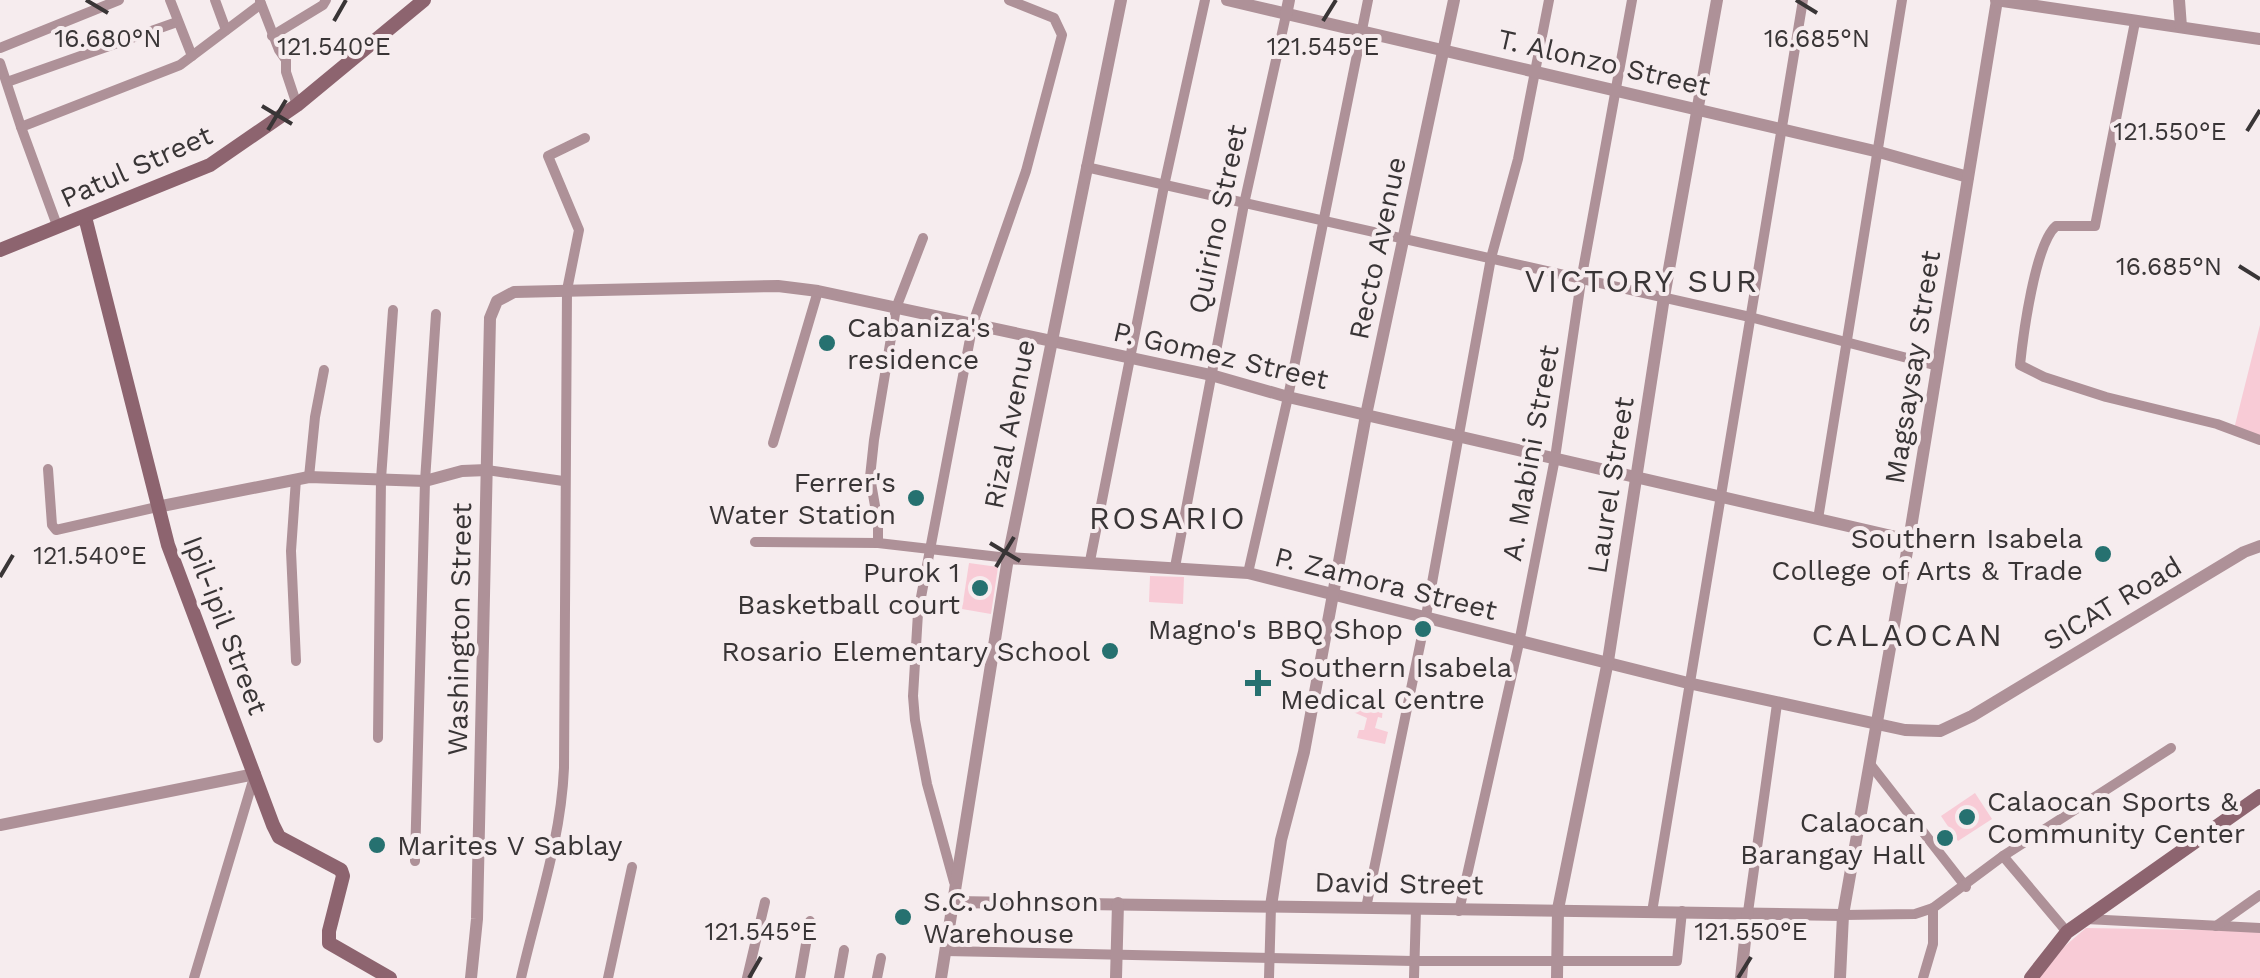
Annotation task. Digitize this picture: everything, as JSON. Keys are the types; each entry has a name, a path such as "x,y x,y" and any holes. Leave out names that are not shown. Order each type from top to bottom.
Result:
{"main road":[{"name":"Patul Street","path":"0,250 210,165 297,105 424,0"},
{"name":"Ipil-ipil Street","path":"85,217 168,545 279,836 340,870 343,876 329,943 390,978"},
{"path":"2031,978 2067,932 2260,796"}],"street":[{"path":"0,48 119,0"},
{"path":"170,0 192,56"},
{"path":"216,0 226,30"},
{"path":"272,36 326,0"},
{"path":"955,894 928,784 913,696 914,647 928,550 972,323 1026,171 1062,35 1054,18 1009,0"},
{"name":"Rizal Avenue","path":"941,978 1008,558 1121,0"},
{"path":"1090,562 1164,186 1206,0"},
{"name":"T. Alonzo Street","path":"1227,0 1879,152 1968,177"},
{"name":"Quirino Street","path":"1175,566 1244,204 1289,0"},
{"path":"1248,574 1368,0"},
{"name":"Recto Avenue","path":"1270,978 1271,906 1281,840 1304,752 1366,414 1454,0"},
{"path":"1366,908 1426,616 1456,436 1492,258 1537,72 1549,0"},
{"name":"A. Mabini Street","path":"1460,910 1555,458 1581,281 1632,0"},
{"name":"Laurel Street","path":"1557,978 1558,909 1608,662 1664,297 1718,0"},
{"path":"1652,912 1803,0"},
{"path":"1818,519 1902,0"},
{"path":"1996,0 2078,7 2135,22 2259,34"},
{"name":"Magsaysay Street","path":"1840,978 1843,915 1909,540 1996,0"},
{"path":"2178,0 2181,27"},
{"path":"22,127 166,72 260,2 288,66 286,72 297,105"},
{"path":"7,82 177,22"},
{"path":"2135,22 2095,226 2056,226 2044,240 2020,365 2106,397 2217,424 2260,440"},
{"path":"0,63 58,228"},
{"path":"521,978 563,805 566,290 580,230 548,156 585,138"},
{"path":"1086,167 1750,316 1938,366"},
{"path":"878,543 870,478 896,308 923,238"},
{"name":"P. Gomez Street","path":"514,292 778,286 818,292 1211,375 1288,397 1909,540"},
{"name":"Washington Street","path":"471,978 477,919 490,318 497,301 514,292"},
{"path":"773,443 818,292"},
{"path":"378,738 381,479 393,310"},
{"path":"416,861 425,481 436,314"},
{"path":"296,661 290,552 324,370"},
{"path":"48,469 52,525 56,530 302,478 425,481 462,471 487,470 563,481"},
{"name":"P. Zamora Street","path":"755,542 878,543 1008,558 1175,566 1248,574 1426,616 1519,643 1777,704 1877,723"},
{"name":"SICAT Road","path":"1877,723 1905,730 1940,731 1972,716 2260,546"},
{"path":"1741,978 1777,704"},
{"path":"1843,915 1915,914 1934,908 2004,856 2172,748"},
{"path":"1870,764 1966,887"},
{"path":"0,825 255,774 194,978"},
{"path":"2004,856 2067,932"},
{"path":"608,978 632,868"},
{"name":"David Street","path":"955,894 1118,903 1843,915"},
{"path":"2215,927 2260,896"},
{"path":"746,978 765,902"},
{"path":"1116,978 1118,903"},
{"path":"1923,978 1933,944 1934,908"},
{"path":"1414,978 1416,909"},
{"path":"945,951 1414,962 1677,961 1682,911"},
{"path":"2086,919 2260,928"},
{"path":"800,978 810,922"},
{"path":"839,978 844,950"},
{"path":"877,978 880,958"}],"shaded area":[{"path":"2260,325 2260,439 2234,429"},
{"name":"Purok 1 Basketball court","path":"969,563 998,567 991,614 962,609"},
{"path":"1150,576 1184,577 1183,604 1149,602"},
{"path":"1360,699 1383,706 1382,718 1378,717 1375,728 1388,732 1385,744 1357,738 1367,718 1353,712"},
{"name":"Calaocan Sports & Community Center","path":"1975,793 1992,819 1958,841 1941,816"},
{"path":"2086,928 2260,931 2260,978 2038,978"}],"place":[{"name":"Cabaniza's residence","path":"827,343"},
{"name":"Ferrer's Water Station","path":"916,498"},
{"name":"Southern Isabela College of Arts & Trade","path":"2103,554"},
{"name":"Purok 1 Basketball court","path":"980,588"},
{"name":"Magno's BBQ Shop","path":"1423,629"},
{"name":"Rosario Elementary School","path":"1110,651"},
{"name":"Southern Isabela Medical Centre","path":"1258,683"},
{"name":"Calaocan Sports & Community Center","path":"1967,817"},
{"name":"Calaocan Barangay Hall","path":"1945,838"},
{"name":"Marites V Sablay","path":"377,845"},
{"name":"S.C. Johnson Warehouse","path":"903,917"}],"district":[{"name":"VICTORY SUR","path":"1642,281"},
{"name":"ROSARIO","path":"1168,518"},
{"name":"CALAOCAN","path":"1908,635"}]}
